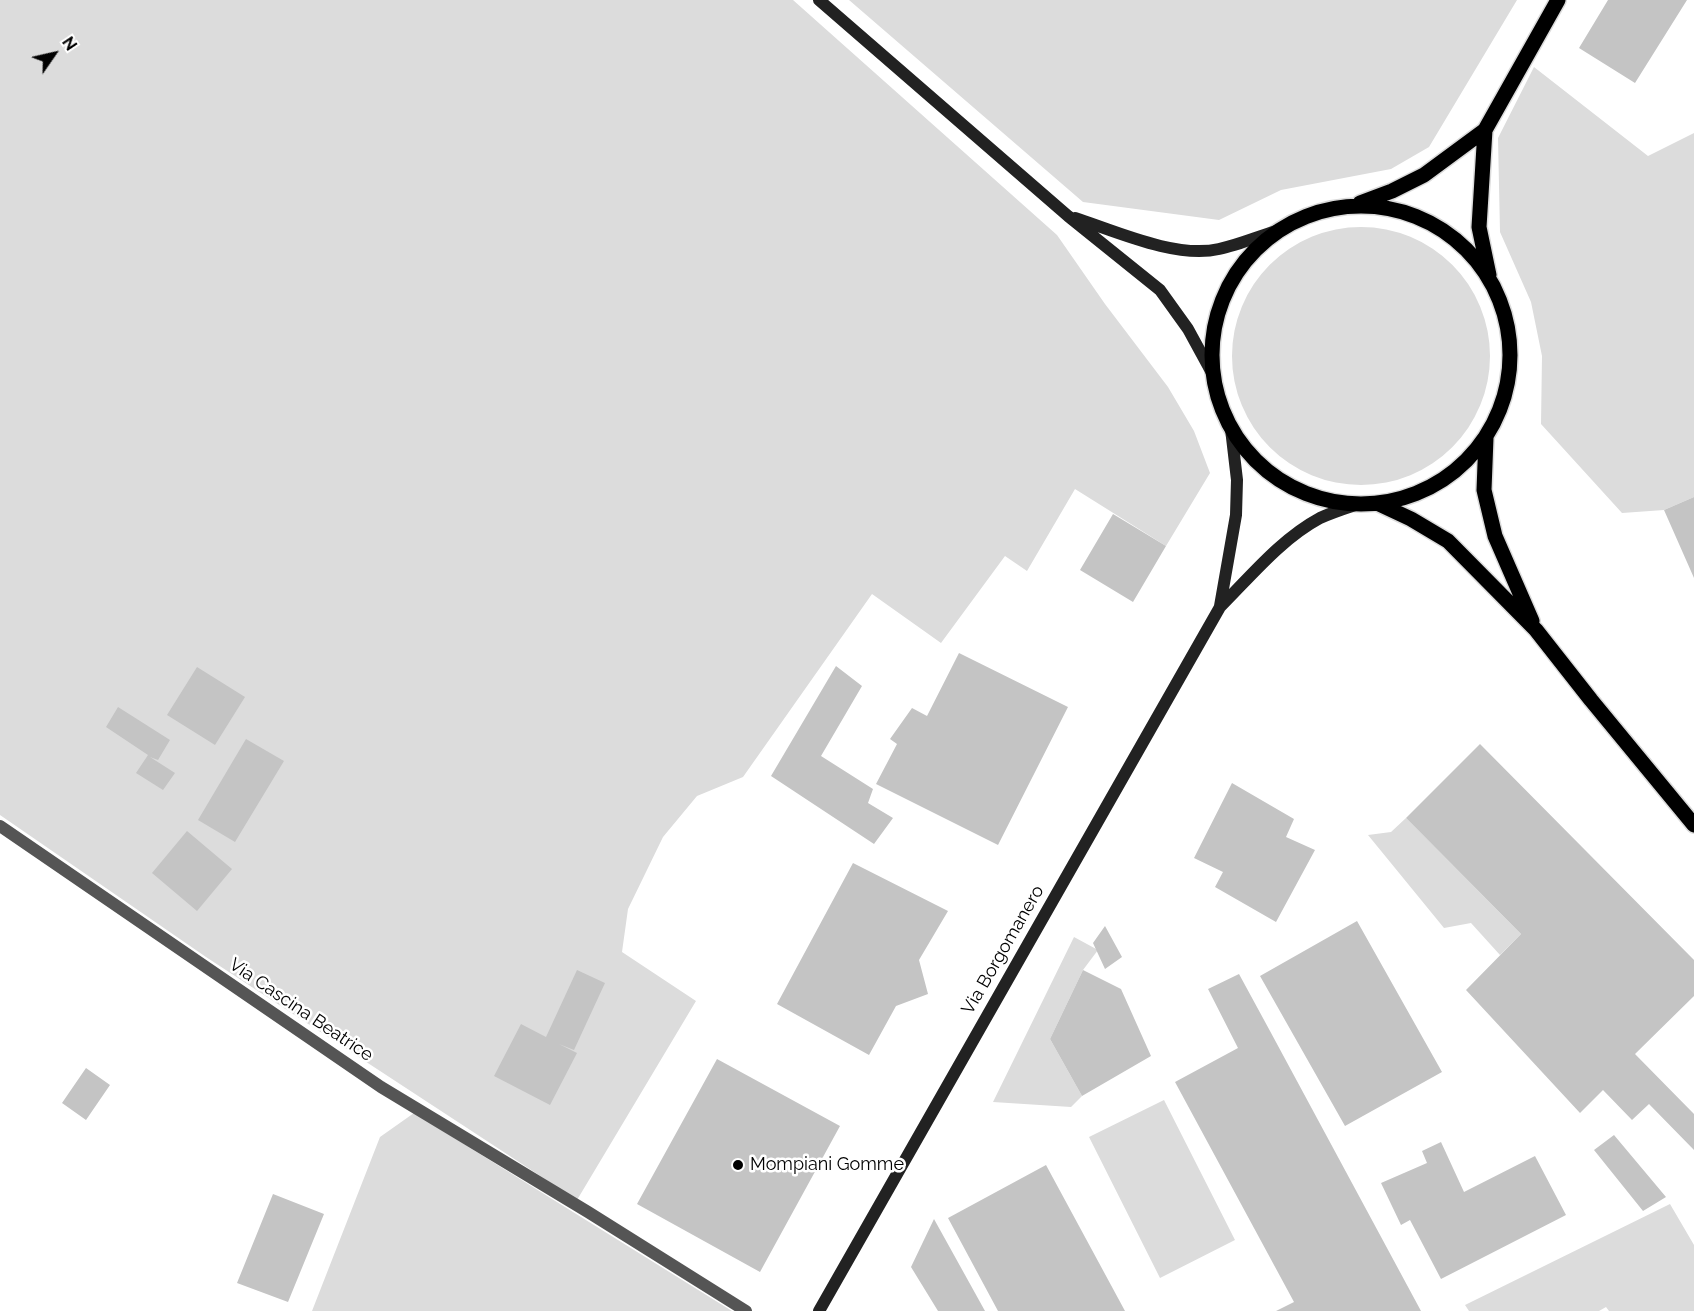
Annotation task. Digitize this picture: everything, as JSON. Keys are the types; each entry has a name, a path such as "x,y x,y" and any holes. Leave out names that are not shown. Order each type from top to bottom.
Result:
{"main road":[{"path":"819,0 1068,216 1161,290 1188,329 1212,373"},
{"path":"1068,216 1158,246 1190,251 1217,250 1276,231 1314,212 1355,205 1392,191 1424,175 1485,130 1558,0"},
{"path":"1485,130 1479,227 1490,280"},
{"path":"1276,231 1246,258 1224,292 1213,332 1212,373 1218,402 1231,429 1253,460 1283,483 1318,499 1355,505 1378,504 1410,497 1440,483 1465,463 1486,438 1499,414 1507,387 1510,360 1509,332 1502,305 1490,280 1466,248 1433,224 1395,209 1355,205"},
{"name":"Via Borgomanero","path":"1220,607 1236,514 1237,480 1231,429"},
{"path":"1486,438 1484,490 1495,536 1536,630"},
{"path":"1378,504 1411,519 1448,541 1536,630 1694,825"},
{"name":"Via Borgomanero","path":"819,1311 1220,607 1297,533 1321,518 1355,505"}],"street":[{"name":"Via Cascina Beatrice","path":"0,826 381,1087 746,1311"}],"shaded area":[{"path":"0,0 793,0 1057,235 1105,304 1168,387 1194,431 1210,473 1166,546 1075,489 1027,571 1005,556 941,643 872,594 743,777 697,796 663,837 628,909 622,952 696,1001 577,1200 206,957 0,815"},
{"path":"849,0 1517,0 1429,147 1391,169 1281,190 1219,220 1083,202"},
{"path":"1534,67 1648,156 1694,133 1694,497 1664,510 1622,513 1541,424 1542,356 1531,302 1500,232 1498,138"},
{"path":"1361,227 1386,230 1410,237 1432,249 1452,265 1468,285 1480,307 1487,331 1490,356 1487,381 1480,405 1468,427 1452,447 1432,463 1410,475 1386,482 1361,485 1336,482 1312,475 1290,463 1270,447 1254,427 1242,405 1235,381 1232,356 1235,331 1242,307 1254,285 1270,265 1290,249 1312,237 1336,230"},
{"path":"1406,818 1521,934 1500,955 1471,923 1444,928 1368,835 1391,832"},
{"path":"1074,937 1098,950 1083,970 1050,1039 1082,1096 1071,1107 993,1102"},
{"path":"1164,1100 1235,1240 1160,1278 1089,1137"},
{"path":"414,1113 732,1311 312,1311 380,1137"},
{"path":"1670,1204 1694,1245 1694,1311 1609,1311 1606,1307 1599,1311 1469,1311 1465,1305"}],"building":[{"path":"1608,0 1687,0 1635,83 1579,48"},
{"path":"1694,497 1694,578 1664,510"},
{"path":"1113,514 1166,546 1133,602 1080,570"},
{"path":"959,653 1068,707 998,845 876,784 897,744 890,739 912,708 927,716"},
{"path":"836,666 862,686 821,756 873,789 868,803 893,818 874,844 771,776"},
{"path":"197,667 245,697 215,745 167,715"},
{"path":"118,707 170,740 158,760 150,757 175,773 163,790 136,773 148,755 106,727"},
{"path":"246,739 284,761 235,842 198,820"},
{"path":"1480,744 1694,960 1694,996 1635,1054 1694,1114 1694,1150 1649,1104 1632,1120 1603,1090 1580,1113 1466,990 1521,934 1406,818"},
{"path":"1232,783 1294,819 1286,837 1315,850 1276,922 1215,887 1223,872 1194,858"},
{"path":"187,831 232,869 197,911 152,873"},
{"path":"853,863 948,911 919,960 928,994 896,1006 869,1055 777,1004"},
{"path":"1357,921 1442,1072 1345,1126 1260,976"},
{"path":"1105,926 1122,957 1105,969 1093,943"},
{"path":"577,970 605,983 574,1050 559,1044 577,1053 550,1105 494,1076 521,1024 546,1037"},
{"path":"1083,970 1121,989 1151,1056 1082,1096 1050,1039"},
{"path":"1239,974 1421,1311 1276,1311 1294,1302 1175,1082 1238,1048 1208,989"},
{"name":"Mompiani Gomme","path":"717,1059 840,1126 760,1272 637,1204"},
{"path":"86,1068 110,1085 86,1120 62,1103"},
{"path":"1614,1135 1666,1197 1643,1211 1594,1150"},
{"path":"1441,1142 1464,1192 1535,1156 1566,1215 1441,1279 1410,1220 1401,1225 1381,1183 1427,1163 1422,1151"},
{"path":"1046,1165 1125,1311 998,1311 948,1218"},
{"path":"273,1194 324,1214 288,1302 237,1283"},
{"path":"934,1219 985,1311 938,1311 911,1267"}],"place":[{"name":"Mompiani Gomme","path":"738,1165"}]}
